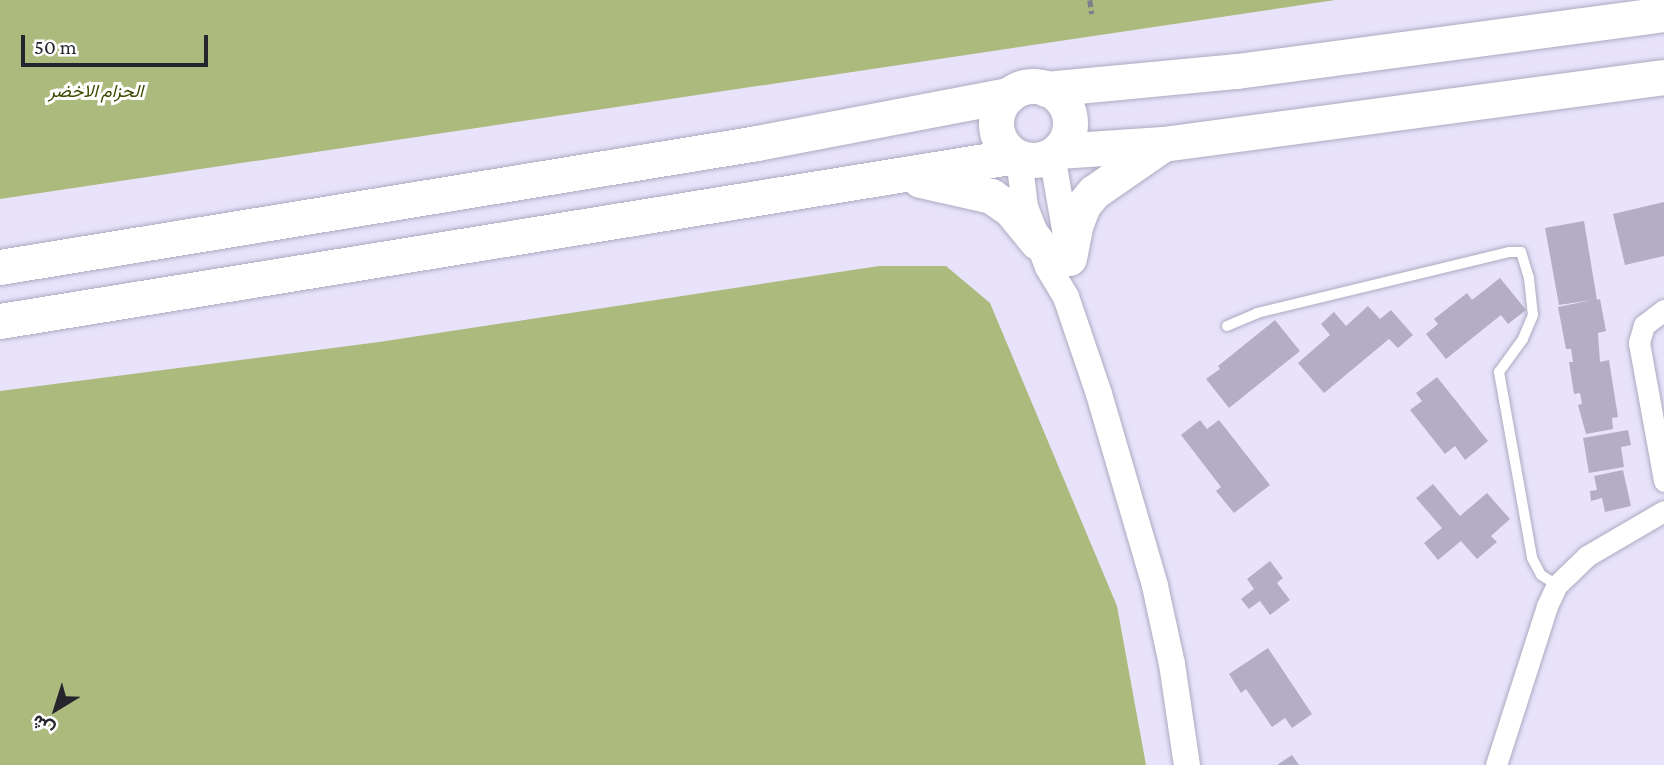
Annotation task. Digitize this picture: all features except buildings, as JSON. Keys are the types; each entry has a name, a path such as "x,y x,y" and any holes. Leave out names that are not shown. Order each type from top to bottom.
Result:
{"main road":[{"path":"0,267 757,143 1009,95 1031,86 1046,89 1237,71 1664,14"},
{"path":"0,321 908,173 1036,155 1163,144 1664,77"},
{"path":"1036,155 1068,135 1069,117 1061,100 1046,89"},
{"path":"1009,95 999,109 996,127 1002,143 1036,155"},
{"path":"1069,258 1075,226 1083,205 1094,192 1163,144"},
{"path":"908,173 925,183 964,187 991,196 1011,210 1037,242"}],"street":[{"path":"1036,155 1025,206 1037,242 1066,297 1099,394 1155,586 1172,664 1186,765"},
{"path":"1036,155 1069,258 1066,297"},
{"path":"1664,310 1644,325 1639,342 1664,481"},
{"path":"1496,765 1547,606 1558,585 1587,556 1664,510"}],"lane":[{"path":"1227,326 1257,313 1509,252 1521,252 1529,278 1534,315 1523,339 1499,372 1532,558 1541,575 1558,585"}],"path":[{"path":"1090,0 1092,14"}],"green space":[{"name":"الحزام الاخضر","path":"0,0 1335,0 0,199"},
{"path":"879,266 946,266 990,303 1117,606 1146,765 0,765 0,391 379,342"}]}
